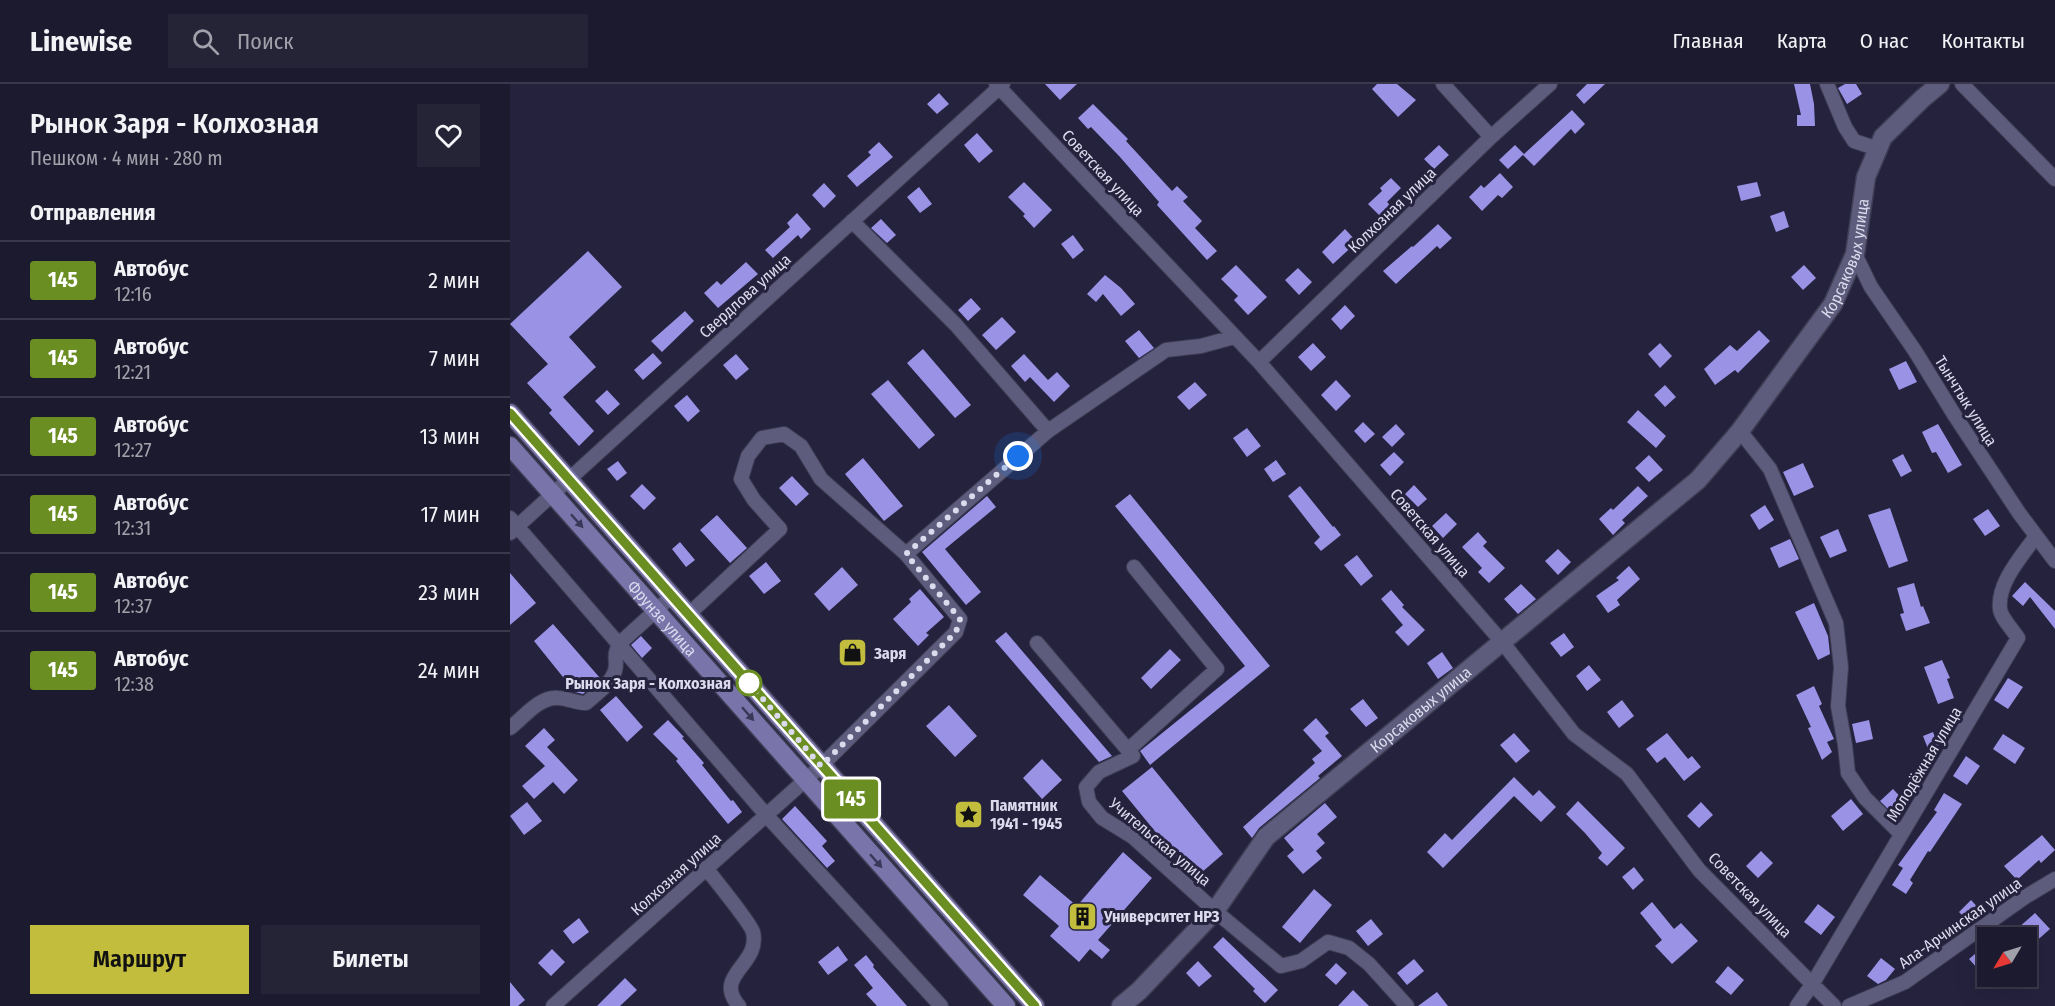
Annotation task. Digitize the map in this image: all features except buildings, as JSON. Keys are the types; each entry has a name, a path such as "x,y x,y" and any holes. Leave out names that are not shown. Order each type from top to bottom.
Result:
{"main road":[{"name":"Фрунзе улица","path":"510,413 1035,1006"},
{"name":"Фрунзе улица","path":"510,446 1006,1006"}],"street":[{"path":"1443,84 1491,137"},
{"name":"Колхозная улица","path":"1259,362 1491,137 1550,84"},
{"path":"1827,84 1845,127 1854,141 1878,149"},
{"name":"Корсаковых улица","path":"1121,1006 1139,991 1215,910 1266,837 1698,480 1740,431 1833,304 1855,254 1866,177 1883,137 1940,84"},
{"path":"1962,84 2055,179"},
{"name":"Свердлова улица","path":"512,526 552,493 999,85"},
{"name":"Советская улица","path":"999,85 1259,362 1503,643 1574,734 1627,774 1700,870 1834,1006"},
{"path":"852,221 956,325 1048,430"},
{"name":"Тынчтык улица","path":"1855,254 1871,287 2019,513 2055,561"},
{"path":"906,554 1048,430 1166,350 1201,346 1234,337"},
{"path":"1740,431 1770,470 1836,623 1841,667 1838,706 1848,773 1865,798 1901,834"},
{"path":"689,614 780,530 754,500 741,479 748,456 762,438 784,434 801,446 820,479 906,554 960,619 959,626 952,636 821,766"},
{"path":"512,526 620,643 767,816 941,1006"},
{"name":"Молодёжная улица","path":"1797,1006 1813,983 2018,638 2000,610 2002,588 2036,536"},
{"path":"1037,643 1128,750 1217,669 1134,567"},
{"path":"510,728 547,698 586,703 608,684 615,670 615,652 620,643 673,595"},
{"name":"Учительская улица","path":"1128,750 1133,756 1099,772 1086,787 1089,802 1102,818 1133,837 1281,966 1301,961 1328,942 1349,948 1369,964 1407,1006"},
{"name":"Колхозная улица","path":"553,1006 821,766"},
{"path":"706,868 753,930 754,948 745,964 732,979 730,988 739,1006"},
{"name":"Ала-Арчинская улица","path":"1850,1006 1905,982 2025,897 2055,879"}],"bus line":[{"name":"145","path":"510,413 1035,1006"}],"place":[{"name":"Заря","path":"853,653"},
{"name":"Рынок Заря - Колхозная","path":"749,683"},
{"name":"Памятник 1941 - 1945","path":"969,814"},
{"name":"Университет НРЗ","path":"1083,916"}],"route":[{"path":"749,683 821,766 956,632 960,619 906,554 1018,456"}]}
